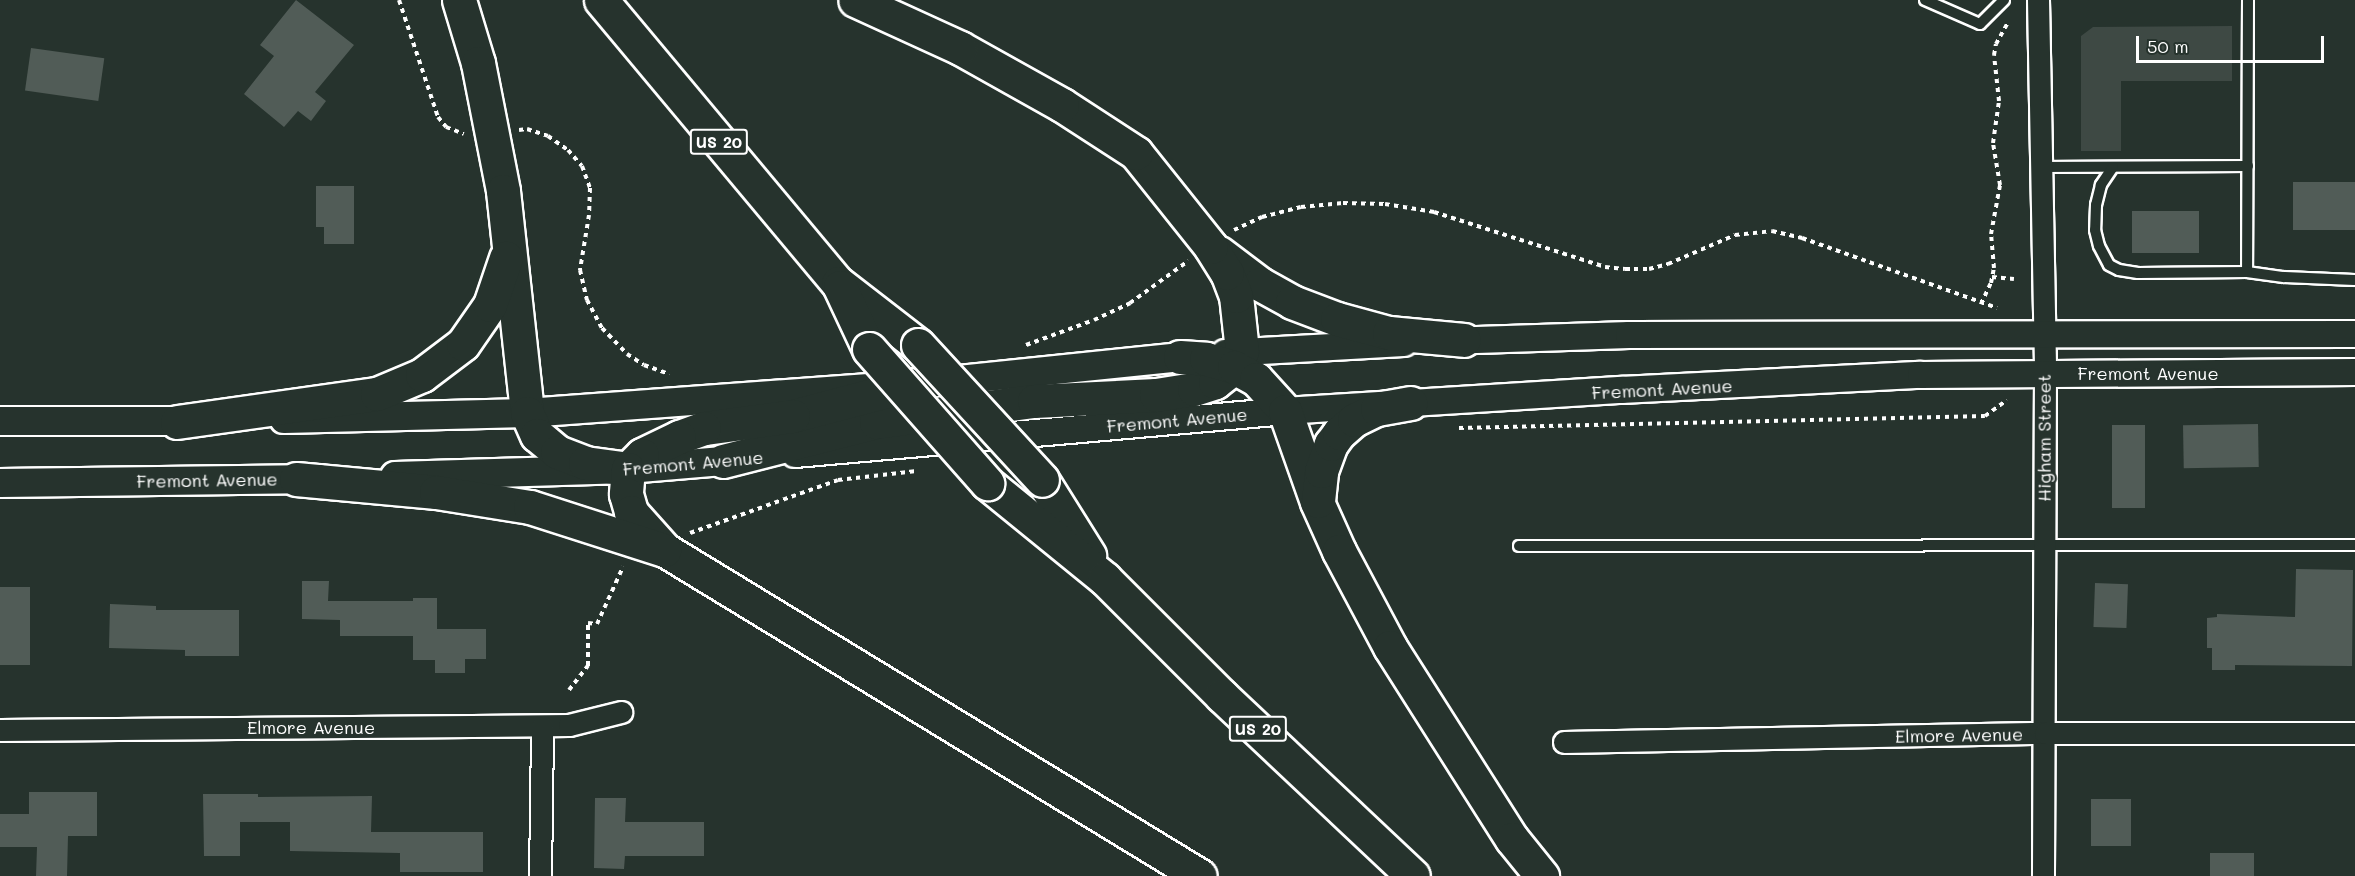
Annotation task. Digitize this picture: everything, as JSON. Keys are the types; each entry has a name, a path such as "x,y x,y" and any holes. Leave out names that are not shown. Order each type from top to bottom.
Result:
{"highway":[{"path":"459,0 477,63 503,191 527,413 537,435 556,452 585,463 628,469"},
{"name":"US 20","path":"601,0 838,283 918,345 1042,480 1105,579"},
{"path":"855,0 960,48 1062,105 1136,153 1213,244 1260,284 1292,302 1337,319 1389,333 1464,340"},
{"path":"1213,244 1236,297 1238,359 1285,411 1317,502 1339,550 1395,656 1512,839 1542,876"},
{"path":"177,422 377,394 422,375 463,344 490,305 509,248"},
{"name":"US 20","path":"838,283 868,350 987,483 1105,579 1222,696 1413,876"},
{"path":"1180,357 1238,359"},
{"path":"723,461 876,422 1034,401 1156,395 1194,389 1215,382 1238,359"},
{"path":"665,550 632,512 626,494 628,469 650,451 704,428 793,416 910,385"},
{"path":"1317,502 1321,471 1339,433 1354,420 1377,409 1410,403"},
{"path":"296,479 436,492 530,507 665,550 1200,876"}],"main road":[{"path":"0,421 177,422 527,413 910,385 1180,357"},
{"name":"Fremont Avenue","path":"0,483 296,479 628,469 723,461"}],"street":[{"name":"Higham Street","path":"2038,0 2045,373 2043,876"},
{"path":"1238,359 1464,340 1629,335 2355,334"},
{"name":"Fremont Avenue","path":"723,461 1285,411 1921,375 2355,372"},
{"name":"Elmore Avenue","path":"0,730 542,726 569,725 621,712"},
{"path":"540,876 542,726"},
{"name":"Elmore Avenue","path":"1564,742 2045,733 2355,733"}],"lane":[{"path":"1924,0 1980,24 2006,5"},
{"path":"2247,272 2248,0"},
{"path":"2040,167 2248,166"},
{"path":"2112,167 2101,185 2096,205 2095,230 2099,246 2109,265 2119,270 2138,273 2247,272 2283,277 2355,280"},
{"path":"1519,546 2355,545"}],"path":[{"path":"399,0 438,117 446,127 470,134"},
{"path":"1981,304 1992,276 1992,218 2000,185 1993,143 1999,102 1994,55 2008,21 2006,5"},
{"path":"2008,21 2016,24"},
{"path":"516,130 527,129 548,136 568,150 582,166 590,188 589,215 580,270 587,300 602,328 627,354 644,365 676,375"},
{"path":"1016,348 1095,320 1130,303 1213,244 1262,217 1301,207 1343,203 1385,204 1434,212 1605,267 1625,269 1649,269 1668,264 1735,235 1772,231 1802,238 1981,304 2001,309"},
{"path":"1992,276 2014,279"},
{"path":"1450,428 1985,416 2010,398"},
{"path":"569,690 588,666 588,623 597,624 624,564 628,562"}],"shaded area":[{"path":"2232,26 2232,81 2121,81 2121,151 2081,151 2081,36 2093,27"}],"building":[{"path":"296,0 354,45 315,92 326,101 311,121 298,111 284,127 244,94 274,56 260,45"},
{"path":"31,48 104,58 98,101 25,91"},
{"path":"2293,182 2355,182 2355,230 2293,230"},
{"path":"316,186 354,186 354,244 324,244 324,227 316,227"},
{"path":"2132,211 2199,211 2199,253 2132,253"},
{"path":"2258,424 2259,467 2184,468 2183,425"},
{"path":"2112,425 2145,425 2145,508 2112,508"},
{"path":"2296,569 2353,570 2352,666 2235,665 2235,670 2212,670 2212,648 2207,648 2207,618 2217,617 2217,614 2295,617"},
{"path":"302,581 329,581 328,601 413,601 413,598 437,598 437,629 486,629 486,659 465,659 465,673 435,673 435,660 413,660 413,636 340,636 340,620 302,619"},
{"path":"2095,583 2128,584 2126,628 2093,627"},
{"path":"0,587 30,587 30,665 0,665"},
{"path":"110,604 156,606 156,610 239,610 239,656 185,656 185,650 109,648"},
{"path":"29,792 97,792 97,836 68,836 67,876 36,876 37,847 0,847 0,814 29,814"},
{"path":"203,794 258,794 258,797 372,796 371,832 483,832 483,872 400,872 400,853 290,851 290,822 240,822 240,856 204,856"},
{"path":"595,798 626,798 625,822 704,822 704,856 625,856 624,869 594,868"},
{"path":"2091,799 2131,799 2131,846 2091,846"},
{"path":"2210,853 2254,853 2254,876 2210,876"}]}
